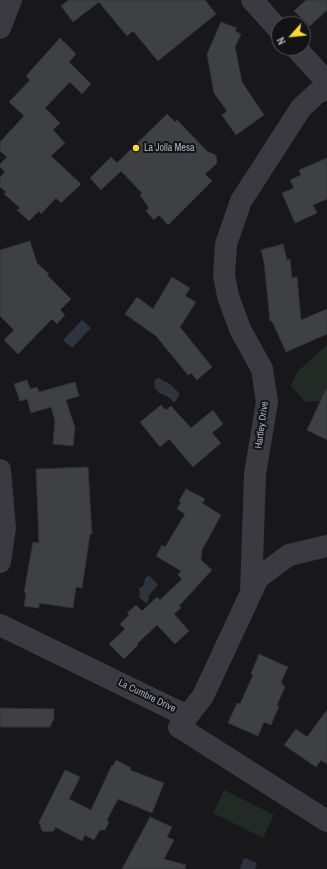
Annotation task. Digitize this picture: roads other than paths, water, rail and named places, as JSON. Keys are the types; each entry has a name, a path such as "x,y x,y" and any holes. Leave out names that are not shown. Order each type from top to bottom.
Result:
{"street":[{"path":"0,28 11,0"},
{"path":"252,0 271,21"},
{"path":"303,56 327,82"},
{"name":"Hartley Drive","path":"187,716 203,696 251,593 255,474 267,402 262,369 240,329 228,296 224,275 226,244 241,200 301,108 317,93 327,89"},
{"path":"0,470 5,528 0,562"},
{"path":"251,593 258,578 289,555 327,546"},
{"name":"La Cumbre Drive","path":"0,626 187,716 179,727 327,821"}],"place":[{"name":"La Jolla Mesa","path":"136,148"}]}
